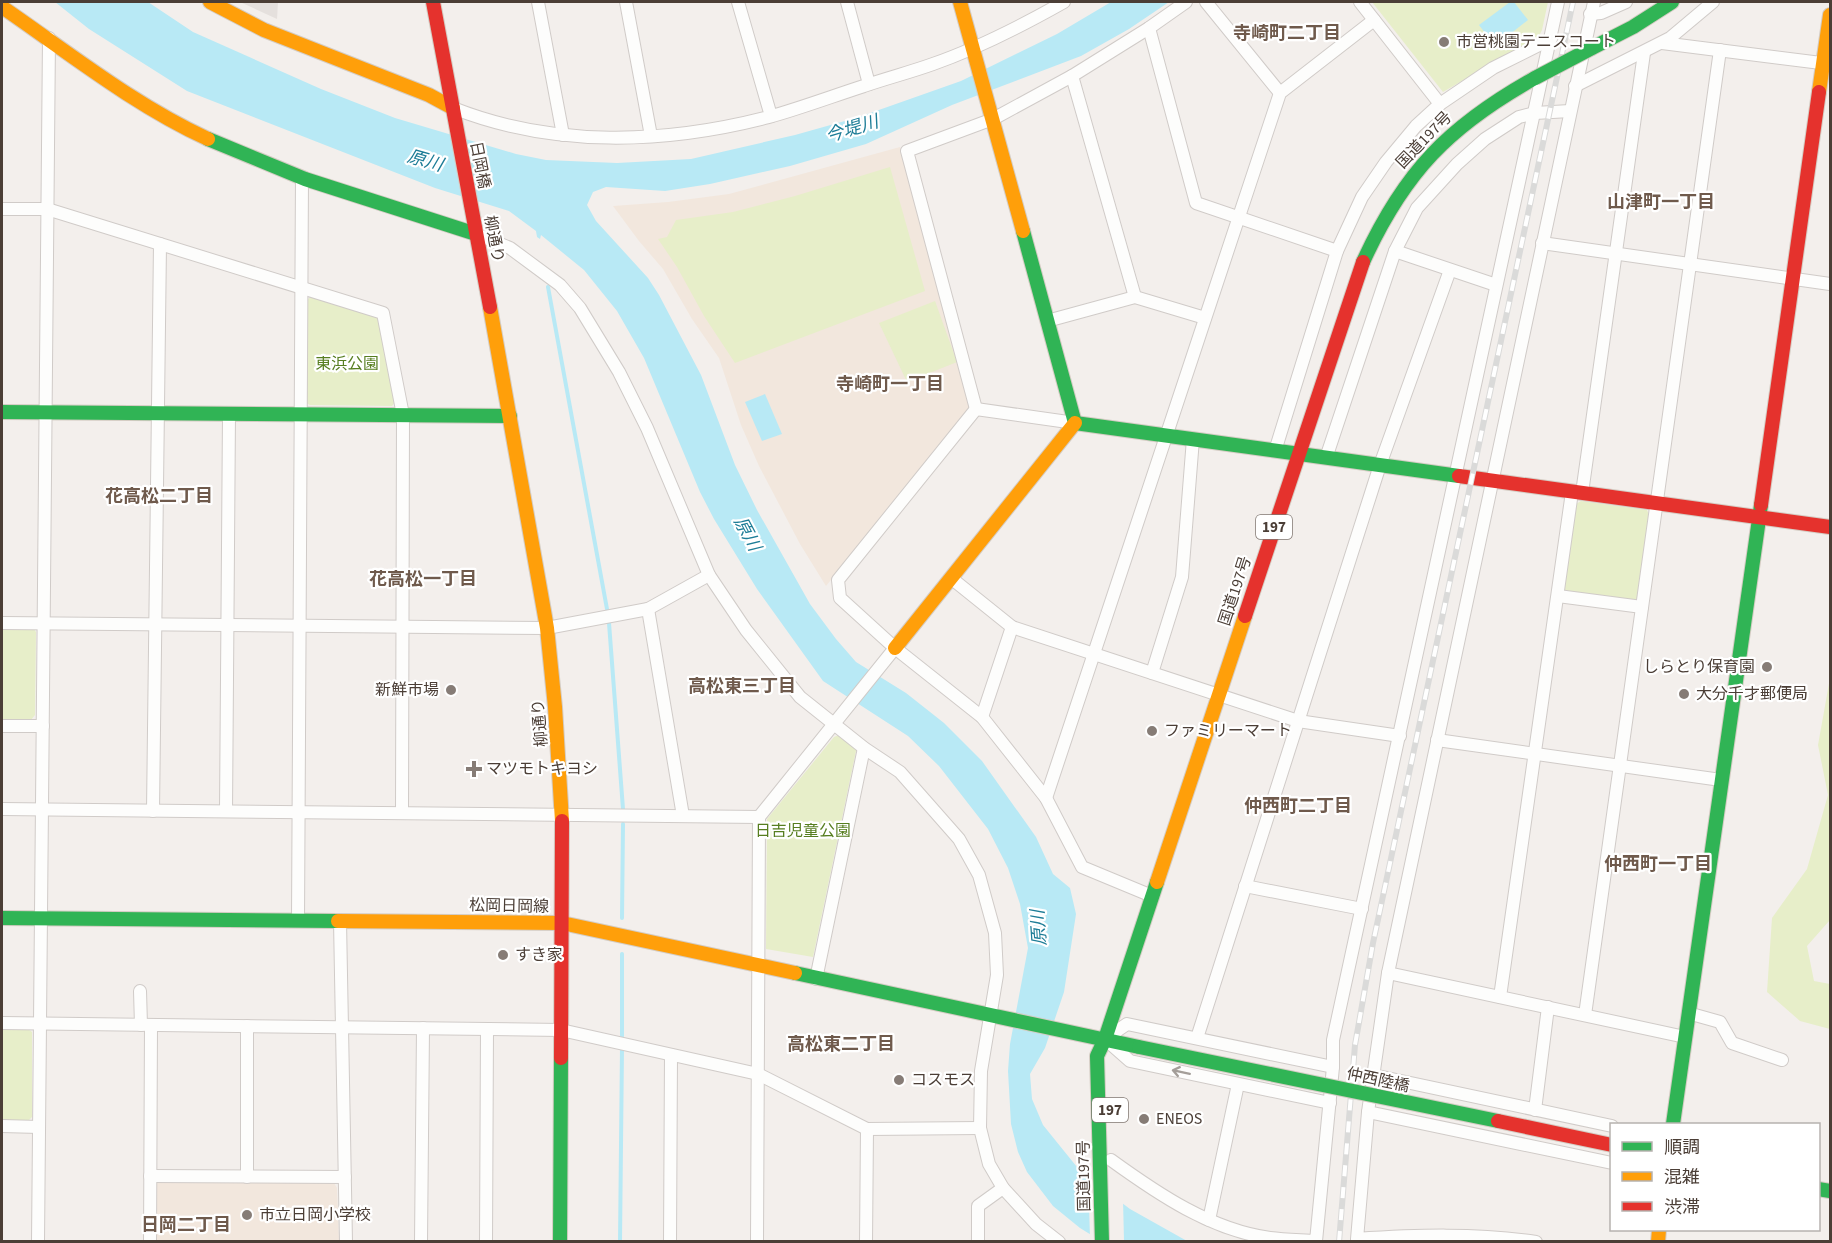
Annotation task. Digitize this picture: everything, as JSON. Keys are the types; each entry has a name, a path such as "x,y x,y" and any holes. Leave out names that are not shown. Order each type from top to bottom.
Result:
{"main road":[{"path":"210,2 264,30 429,95 453,108"},
{"name":"日岡橋","path":"433,2 472,209"},
{"path":"960,2 1075,423"},
{"name":"国道197号","path":"1112,1242 1097,1056 1362,263 1388,209 1411,176 1443,141 1490,103 1633,27 1672,2"},
{"path":"2,7 130,96 206,138 302,177 476,234"},
{"path":"1672,1123 1793,278 1827,64 1830,15"},
{"name":"柳通り","path":"472,209 547,628 559,746 562,815 560,1242"},
{"path":"2,412 510,416"},
{"path":"1075,423 1830,527"},
{"path":"895,648 1075,423"},
{"name":"松岡日岡線","path":"2,918 562,923 1104,1039"},
{"name":"国道197号","path":"1102,1242 1106,1178 1111,1160 1108,1060 1104,1039"},
{"name":"仲西陸橋","path":"1104,1039 1610,1145"}],"street":[{"path":"538,2 563,135"},
{"path":"626,2 651,136"},
{"path":"738,2 771,116"},
{"path":"847,2 869,84"},
{"path":"453,108 504,125 541,133 599,138 651,136 716,129 771,116 935,63 1064,2"},
{"path":"976,409 907,151 993,119 1072,76 1186,2"},
{"path":"1206,2 1280,93"},
{"path":"1360,2 1440,104"},
{"path":"1111,1160 1164,1196 1209,1220 1269,1238 1316,1241 1333,1067 1332,1040 1558,2"},
{"path":"1536,1242 1436,1235 1357,1239 1368,1112 1388,973 1575,86 1592,8 1601,13 1626,2"},
{"path":"1575,86 1662,43 1713,2"},
{"path":"1046,798 1280,93 1374,20"},
{"path":"1149,28 1196,203 1337,251"},
{"path":"38,1242 49,38"},
{"path":"1275,451 1337,251 1362,197 1416,126 1440,104 1493,68 1551,39"},
{"path":"1662,43 1827,64"},
{"path":"1585,1016 1720,50"},
{"path":"1500,997 1558,596 1616,253 1644,53"},
{"path":"1072,76 1136,297"},
{"path":"1326,458 1395,251 1417,208 1457,164 1494,133 1519,117 1535,113 1570,111"},
{"path":"298,921 302,177"},
{"path":"2,209 47,209 383,312 403,415 402,813"},
{"path":"476,234 510,248 560,285 580,308 619,372 647,428 709,575 746,630 800,697 864,748 900,772 959,839 980,875 995,933 997,955 997,975 981,1071 980,1128 989,1164 1003,1188 1036,1224 1059,1242"},
{"path":"1542,243 1830,284"},
{"path":"153,811 160,244"},
{"path":"1395,251 1496,285"},
{"path":"1197,1038 1380,465 1450,270"},
{"path":"1047,321 1136,297 1205,318"},
{"path":"976,409 1075,423"},
{"path":"976,409 838,580 840,598 895,648 982,717 1046,798 1082,867 1152,896"},
{"path":"226,811 229,414"},
{"path":"1152,673 1182,577 1193,439"},
{"path":"2,623 547,628 648,609 709,575"},
{"path":"951,578 1012,627 1298,722 1400,736"},
{"path":"1558,596 1642,607"},
{"path":"648,609 683,816"},
{"path":"982,717 1012,627"},
{"path":"757,1242 759,817 895,648"},
{"path":"2,726 43,726"},
{"path":"1437,740 1721,780"},
{"path":"816,979 864,748"},
{"path":"2,809 759,817"},
{"path":"1245,886 1362,909"},
{"path":"340,921 346,1242"},
{"path":"1388,973 1685,1037"},
{"path":"140,991 146,1025 150,1242"},
{"path":"1535,1110 1548,1008"},
{"path":"1688,1013 1720,1022 1732,1043 1782,1060"},
{"path":"2,1023 561,1030 758,1074 867,1129 980,1128"},
{"path":"1330,1102 1130,1061 1104,1039 1127,1024 1333,1067"},
{"path":"247,1026 247,1177"},
{"path":"421,1242 423,1028"},
{"path":"486,1242 487,1029"},
{"path":"670,1242 671,1055"},
{"path":"1373,1075 1610,1126"},
{"path":"1209,1220 1238,1084"},
{"path":"1368,1112 1610,1163"},
{"path":"2,1126 39,1127"},
{"path":"866,1242 867,1129"},
{"path":"150,1176 345,1177"},
{"path":"978,1242 978,1206 1003,1188"}],"shaded area":[{"path":"240,2 278,2 277,19"},
{"path":"900,147 970,404 968,411 826,586 800,544 759,466 741,425 719,358 692,319 663,269 613,206 729,194"},
{"name":"市立日岡小学校","path":"161,1181 334,1183 337,1188 339,1241 155,1242 156,1184"}],"green space":[{"path":"1372,2 1548,2 1539,36 1443,92"},
{"path":"890,167 925,291 735,363 658,239 667,237 676,220 733,212"},
{"name":"東浜公園","path":"311,296 377,316 380,320 396,401 392,406 310,405 306,403 307,300"},
{"path":"935,301 957,362 907,382 879,323"},
{"path":"1581,501 1647,510 1649,515 1638,598 1633,602 1568,593 1564,589 1576,504"},
{"path":"2,626 32,626 36,632 35,715 30,721 2,720"},
{"path":"1830,678 1830,920 1807,946 1814,981 1830,984 1830,1029 1800,1021 1767,992 1772,918 1807,869 1828,795 1818,745"},
{"name":"日吉児童公園","path":"839,735 856,748 856,751 813,957 766,949 767,819 834,737"},
{"path":"2,1029 28,1029 32,1032 32,1117 28,1121 2,1121"}],"water":[{"path":"55,2 148,2 193,32 321,89 395,118 516,154 546,160 617,163 691,159 795,135 859,117 961,81 1057,34 1111,2 1169,2 1129,29 1081,56 952,105 866,144 790,166 710,184 665,191 606,187 593,192 587,205 596,221 648,278 659,295 701,375 735,465 757,510 810,604 856,662 906,693 944,723 982,761 1036,837 1053,874 1070,888 1076,914 1064,992 1045,1048 1030,1074 1032,1099 1043,1125 1081,1172 1130,1209 1187,1241 1101,1241 1080,1228 1053,1206 1027,1172 1018,1152 1011,1124 1008,1071 1010,1044 1028,948 1020,904 1008,868 988,829 939,766 908,736 823,681 757,589 700,492 644,358 617,311 584,270 541,235 540,239 537,237 536,231 509,211 435,188 187,91 89,29"},
{"path":"1510,2 1514,2 1528,20 1495,46 1479,25"},
{"path":"765,394 782,434 762,441 745,402"}],"pier":[{"path":"1088,1174 1123,1200 1124,1241 1095,1242 1090,1238"}],"waterway":[{"path":"548,287 607,609"},
{"path":"609,623 623,809"},
{"path":"622,918 623,824"},
{"path":"622,954 622,1036"},
{"path":"620,1242 622,1048"}],"railway":[{"path":"1339,1242 1355,1045 1373,943 1573,2"}],"traffic: fast":[{"path":"1592,48 1633,27 1672,2"},
{"path":"1535,78 1592,48"},
{"path":"1363,262 1395,202 1432,154 1478,114 1535,78"},
{"path":"208,139 305,179 476,234"},
{"path":"1023,231 1075,423"},
{"path":"2,412 510,416"},
{"path":"1075,423 1459,476"},
{"path":"1673,1123 1761,505"},
{"path":"1102,1242 1097,1056 1105,1039 1157,882"},
{"path":"2,918 338,921"},
{"path":"795,973 1139,1047"},
{"path":"1139,1047 1498,1121"},
{"path":"560,1242 561,1058"},
{"path":"1820,1189 1830,1191"}],"traffic: slow":[{"path":"210,2 264,30 429,95 453,108"},
{"path":"960,2 1023,231"},
{"path":"2,7 128,94 208,139"},
{"path":"1819,92 1830,15"},
{"path":"490,307 547,628 555,707 562,821"},
{"path":"895,648 1075,423"},
{"path":"1157,882 1245,616"},
{"path":"338,921 562,923 795,973"},
{"path":"1658,1242 1659,1231"}],"traffic: jam":[{"path":"433,2 490,307"},
{"path":"1761,505 1819,92"},
{"path":"1245,616 1363,262"},
{"path":"1459,476 1830,527"},
{"path":"561,1058 562,821"},
{"path":"1498,1121 1610,1145"}],"place":[{"name":"市営桃園テニスコート","path":"1444,42"},
{"name":"しらとり保育園","path":"1767,667"},
{"name":"新鮮市場","path":"451,690"},
{"name":"大分千才郵便局","path":"1684,694"},
{"name":"ファミリーマート","path":"1152,731"},
{"name":"マツモトキヨシ","path":"474,769"},
{"name":"すき家","path":"503,955"},
{"name":"コスモス","path":"899,1080"},
{"name":"ENEOS","path":"1144,1119"},
{"name":"市立日岡小学校","path":"247,1215"}],"district":[{"name":"寺崎町二丁目","path":"1287,33"},
{"name":"山津町一丁目","path":"1661,202"},
{"name":"寺崎町一丁目","path":"890,384"},
{"name":"花高松二丁目","path":"159,496"},
{"name":"花高松一丁目","path":"423,579"},
{"name":"高松東三丁目","path":"742,686"},
{"name":"仲西町二丁目","path":"1298,806"},
{"name":"仲西町一丁目","path":"1658,864"},
{"name":"高松東二丁目","path":"841,1044"},
{"name":"日岡二丁目","path":"186,1225"}],"water label":[{"name":"今堤川","path":"852,129"},
{"name":"原川","path":"425,161"},
{"name":"原川","path":"747,534"},
{"name":"原川","path":"1039,928"}]}
